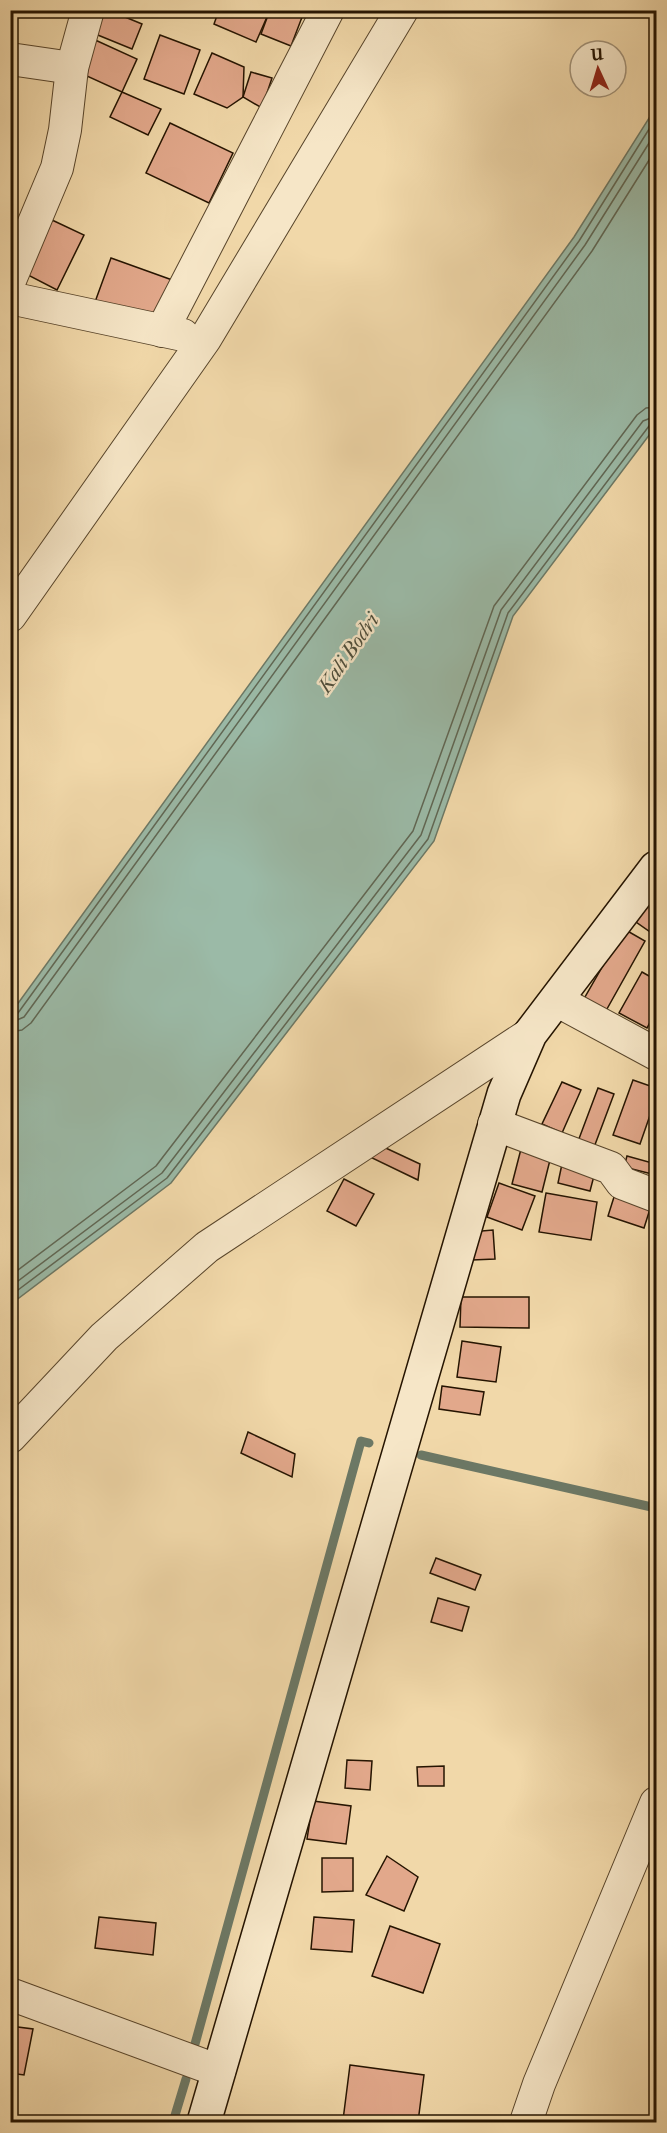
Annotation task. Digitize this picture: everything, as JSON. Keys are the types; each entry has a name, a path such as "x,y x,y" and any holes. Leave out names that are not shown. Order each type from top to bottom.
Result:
{"street":[{"path":"10,280 57,168 72,68 88,10"},
{"path":"162,331 328,10"},
{"path":"10,616 205,339 402,10"},
{"path":"10,59 72,68"},
{"path":"10,298 205,339"},
{"path":"204,2122 494,1124 530,1034 657,868"},
{"path":"556,1000 657,1054"},
{"path":"10,1437 104,1337 207,1247 530,1034"},
{"path":"494,1124 610,1168 622,1183 657,1196"},
{"path":"526,2122 539,2084 657,1803"},
{"path":"10,1994 219,2071"}],"water":[{"name":"Kali Bodri","path":"656,107 656,426 513,616 434,841 171,1183 11,1304 11,1013 574,237"}],"building":[{"path":"96,10 108,10 142,24 132,49 88,31"},
{"path":"219,10 270,10 256,42 214,24"},
{"path":"270,10 304,12 291,46 261,34"},
{"path":"160,35 200,50 184,94 144,79"},
{"path":"93,39 137,59 122,92 78,72"},
{"path":"212,53 244,67 243,97 227,108 194,94"},
{"path":"251,72 272,78 262,108 243,97"},
{"path":"122,92 161,109 148,135 110,117"},
{"path":"170,123 233,153 209,203 146,173"},
{"path":"52,220 84,235 57,290 26,274"},
{"path":"111,258 175,281 158,325 95,302"},
{"path":"656,891 656,936 636,922"},
{"path":"624,929 645,941 603,1016 581,1004"},
{"path":"642,972 656,980 656,1011 647,1028 619,1013"},
{"path":"633,1080 656,1088 656,1098 640,1144 613,1135"},
{"path":"562,1082 581,1090 562,1133 542,1124"},
{"path":"598,1088 614,1094 593,1150 577,1144"},
{"path":"375,1143 420,1164 418,1180 368,1156"},
{"path":"521,1149 551,1156 542,1192 512,1184"},
{"path":"627,1156 656,1164 656,1175 624,1167"},
{"path":"562,1164 595,1172 590,1191 558,1183"},
{"path":"344,1179 374,1194 356,1226 327,1211"},
{"path":"499,1183 535,1196 522,1230 487,1217"},
{"path":"546,1193 597,1202 591,1240 539,1232"},
{"path":"614,1197 650,1209 644,1228 608,1216"},
{"path":"493,1230 495,1259 472,1260 470,1232"},
{"path":"461,1297 529,1297 529,1328 460,1327"},
{"path":"462,1341 501,1347 496,1382 457,1377"},
{"path":"442,1386 484,1392 480,1415 439,1409"},
{"path":"248,1432 295,1454 292,1477 241,1453"},
{"path":"436,1558 481,1575 475,1590 430,1573"},
{"path":"438,1598 469,1607 462,1631 431,1622"},
{"path":"347,1760 372,1761 370,1790 345,1788"},
{"path":"444,1766 444,1786 418,1786 417,1767"},
{"path":"313,1801 351,1806 346,1844 307,1839"},
{"path":"387,1856 418,1877 404,1911 366,1895"},
{"path":"322,1858 353,1858 353,1891 322,1892"},
{"path":"99,1917 156,1923 153,1955 95,1948"},
{"path":"314,1917 354,1920 352,1952 311,1949"},
{"path":"390,1926 440,1944 423,1993 372,1976"},
{"path":"10,2026 33,2029 24,2075 10,2073"},
{"path":"350,2065 424,2075 418,2122 343,2120"}],"waterway":[{"path":"195,2044 361,1441 369,1443"},
{"path":"421,1455 656,1508"},
{"path":"173,2122 186,2079"}]}
